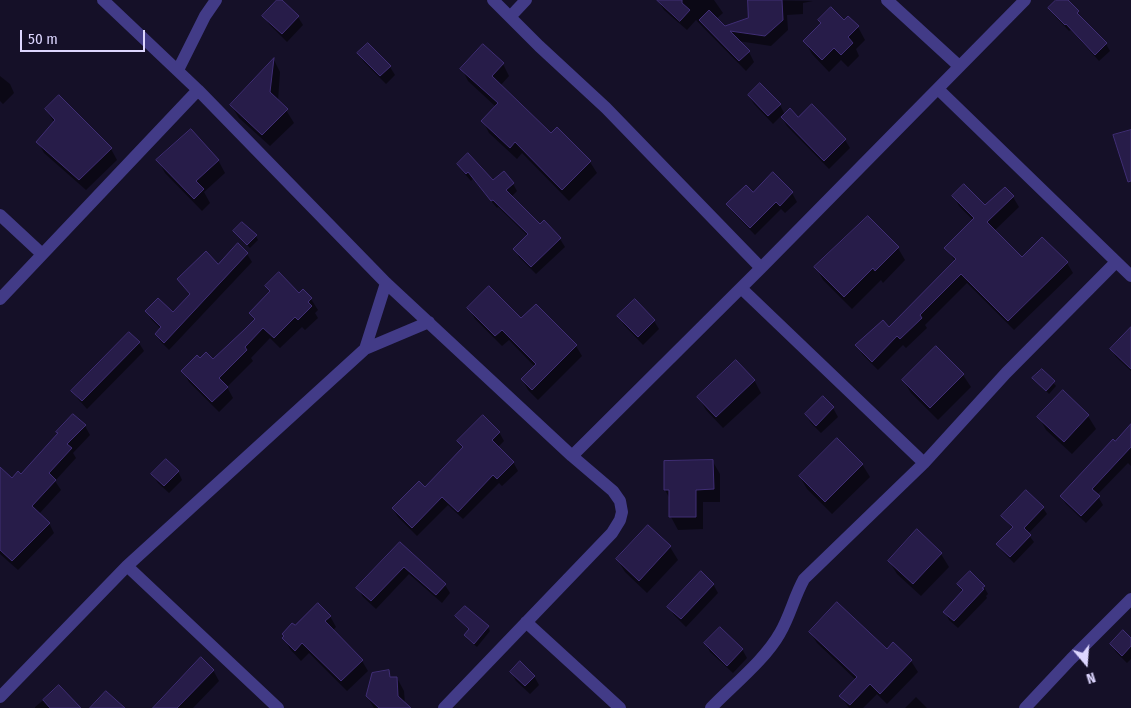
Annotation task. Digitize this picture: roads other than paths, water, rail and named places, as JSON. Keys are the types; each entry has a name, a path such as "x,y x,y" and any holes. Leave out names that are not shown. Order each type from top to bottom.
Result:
{"street":[{"path":"103,0 178,70 386,283 572,456 613,491 620,501 622,512 620,520 612,533 444,708"},
{"path":"178,70 205,16 216,0"},
{"path":"493,0 606,108 761,268"},
{"path":"510,17 526,0"},
{"path":"887,0 959,66"},
{"path":"572,456 761,268 1025,0"},
{"path":"938,89 1131,276"},
{"path":"0,299 198,90"},
{"path":"0,214 42,254"},
{"path":"711,708 772,646 786,621 797,592 804,580 924,463 1006,374 1116,262"},
{"path":"364,349 386,283"},
{"path":"741,288 924,463"},
{"path":"0,698 127,566 364,349 429,322"},
{"path":"127,566 278,708"},
{"path":"1025,708 1131,600"},
{"path":"526,622 620,708"}]}
